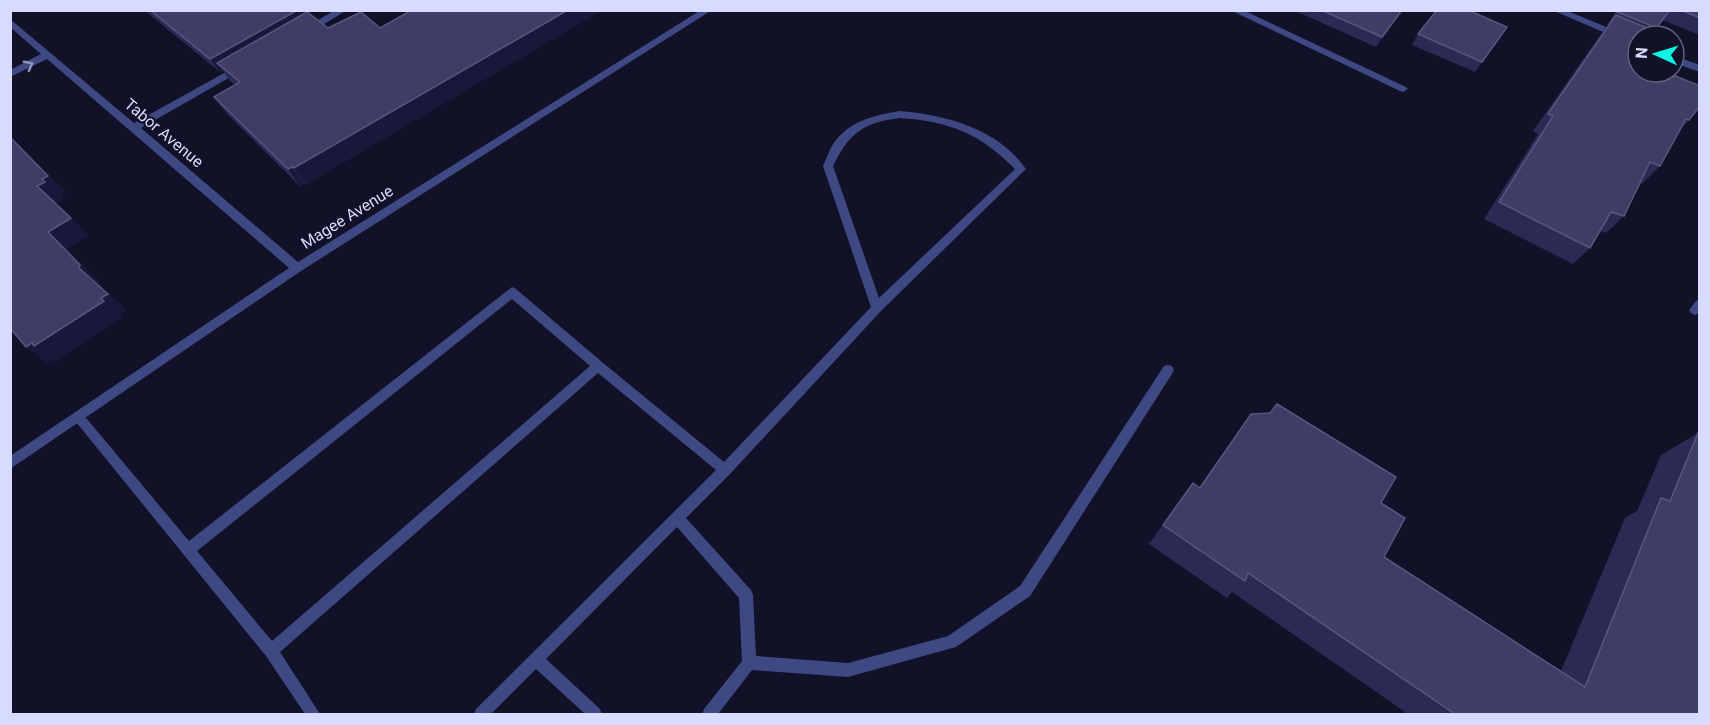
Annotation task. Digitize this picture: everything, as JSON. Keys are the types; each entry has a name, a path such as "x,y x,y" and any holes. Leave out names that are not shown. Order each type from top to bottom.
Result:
{"street":[{"name":"Magee Avenue","path":"10,463 297,268 708,10"},
{"path":"1234,10 1403,90"},
{"path":"1556,10 1626,39"},
{"path":"295,37 336,12"},
{"name":"Tabor Avenue","path":"10,22 297,268"},
{"path":"10,75 47,56"},
{"path":"135,128 245,65"},
{"path":"481,714 725,470 877,308 1021,169 995,144 962,126 902,114 880,117 860,124 844,135 833,149 828,166 877,308"},
{"path":"188,550 512,292 725,470"},
{"path":"271,651 598,366"},
{"path":"749,663 848,670 951,642 1025,591 1168,370"},
{"path":"78,417 271,651 313,714"},
{"path":"677,518 746,595 749,663 709,714"},
{"path":"536,659 595,714"}],"building":[{"path":"150,10 298,10 210,59"},
{"path":"412,10 568,10 294,168 288,169 214,97 240,82 217,63 307,12 328,28 361,12 380,28"},
{"path":"1321,10 1402,10 1382,37"},
{"path":"1437,10 1468,10 1507,27 1482,62 1418,34"},
{"path":"1619,10 1670,10 1659,24 1647,24 1617,12"},
{"path":"1681,10 1700,10 1700,18"},
{"path":"1616,15 1637,24 1626,24 1626,84 1686,84 1686,80 1700,86 1700,106 1689,120 1686,119 1660,166 1650,162 1624,216 1611,212 1590,248 1499,202 1553,116 1548,114"},
{"path":"10,137 48,176 42,179 45,182 37,186 71,218 48,232 80,265 79,268 108,294 101,298 104,301 34,346 32,343 26,347 10,328"},
{"path":"1277,404 1396,477 1381,503 1405,518 1384,557 1585,687 1661,498 1670,501 1698,433 1700,434 1700,714 1455,714 1248,573 1245,581 1163,525 1193,483 1200,488 1251,414 1270,413"}]}
